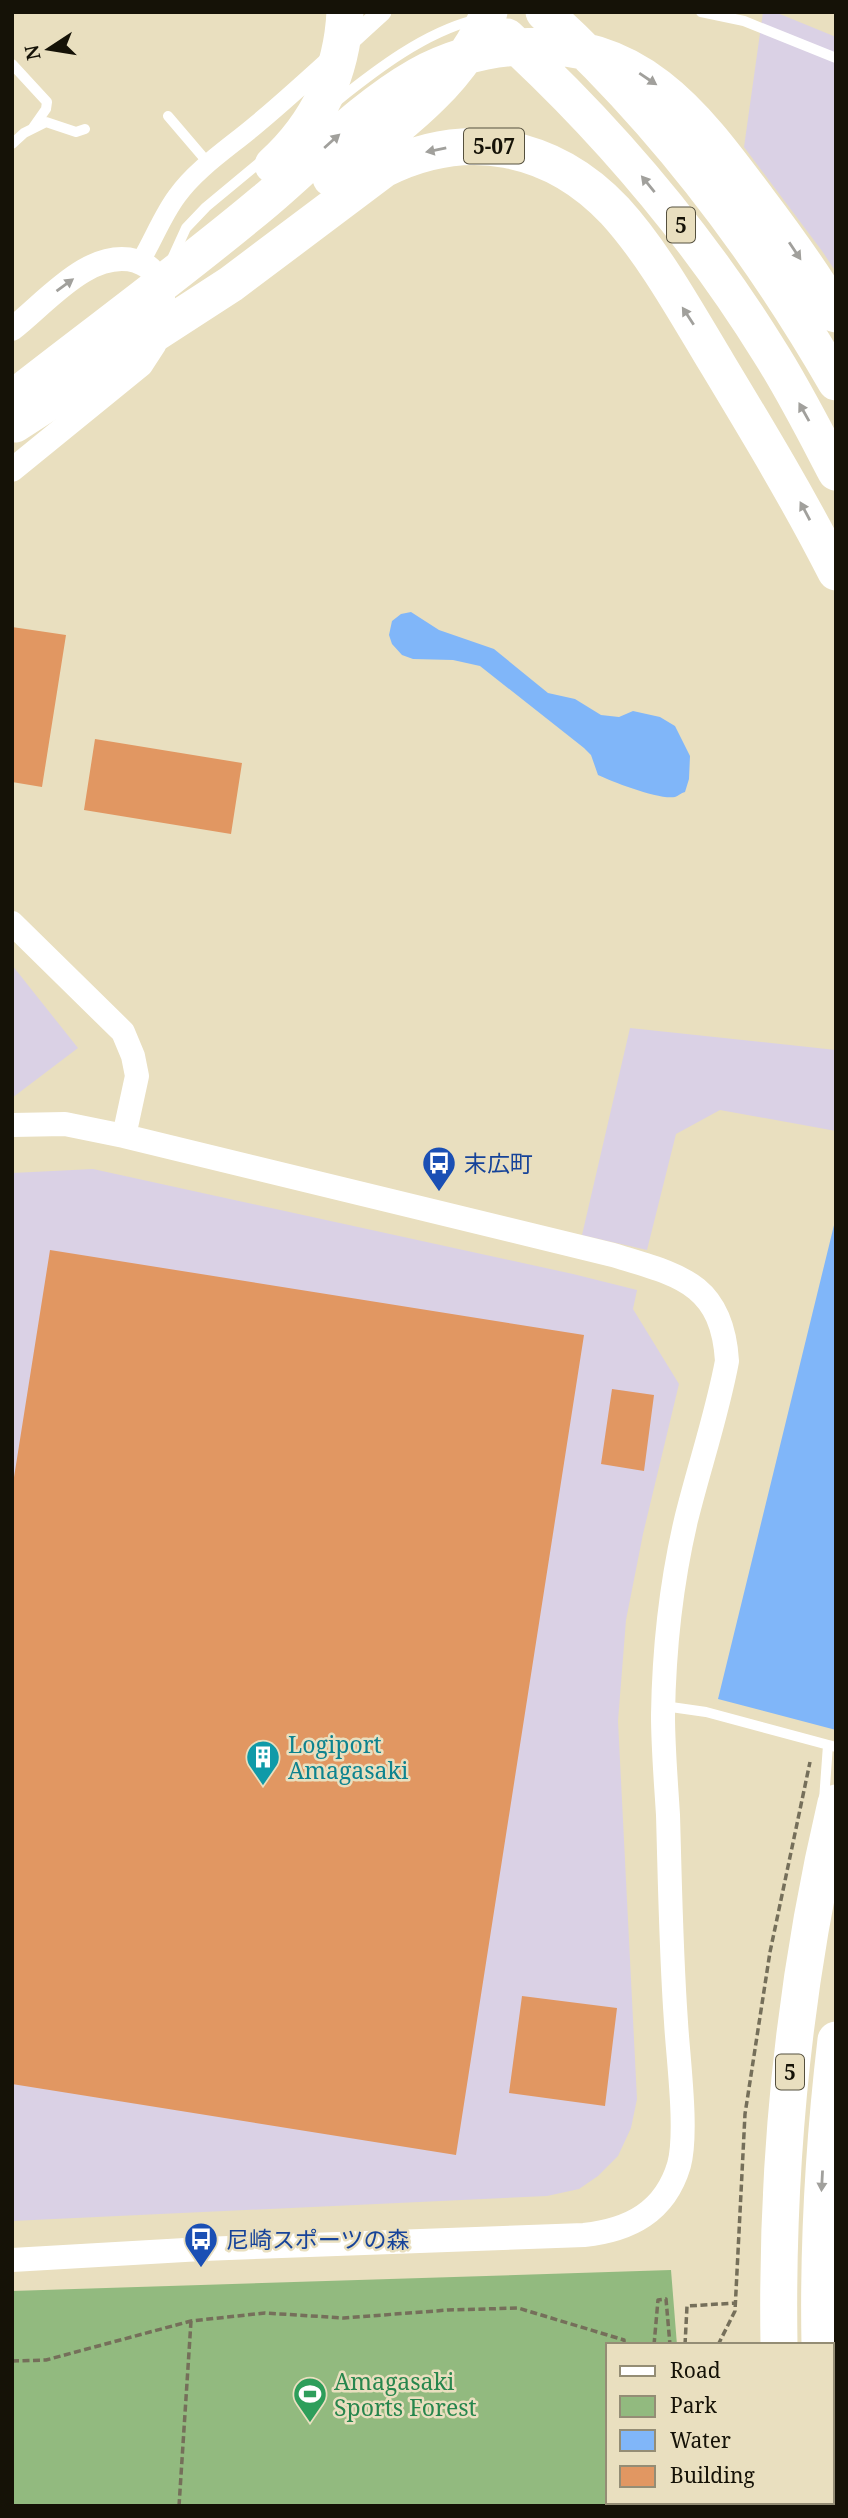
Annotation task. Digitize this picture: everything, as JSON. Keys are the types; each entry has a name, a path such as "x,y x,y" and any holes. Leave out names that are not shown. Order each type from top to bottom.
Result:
{"highway":[{"path":"12,373 184,239 287,152 306,130 328,91 341,53 345,12"},
{"name":"5","path":"544,12 669,141 718,202 765,266 836,382"},
{"path":"13,417 405,118 456,70 472,48 488,13"},
{"name":"5","path":"488,13 581,108 635,168 684,229 729,289 771,353 836,472"},
{"path":"13,417 346,128 391,93 445,63 478,52 504,48 565,46 627,65 652,80 693,119 745,183 791,245 836,314"},
{"name":"5-07","path":"13,417 231,284 384,169 426,152 495,146 533,156 570,175 615,212 693,323 802,505 836,572"},
{"name":"5","path":"779,2343 780,2210 792,2050 813,1909 836,1803"},
{"name":"5","path":"820,2343 820,2223 836,2040"}],"street":[{"path":"141,262 177,195 382,12"},
{"path":"12,470 141,365 154,345 162,317 163,300 157,274 141,262 125,258 92,265 14,325"},
{"path":"12,923 123,1032 133,1056 137,1076 124,1136"},
{"path":"12,1125 65,1124 124,1136 613,1255 688,1281 707,1298 719,1318 727,1361 686,1521 672,1592 664,1705 671,1955 682,2133 679,2163 667,2192 648,2213 632,2224 608,2233 202,2249 12,2260"}],"lane":[{"path":"701,12 744,21 836,58"},
{"path":"160,284 186,228 206,207 362,81 410,49 488,13"},
{"path":"12,64 47,102 46,109 32,129"},
{"path":"168,116 209,164"},
{"path":"12,144 47,122 76,132 85,129"},
{"path":"664,1705 706,1712 832,1746 810,2003"},
{"path":"808,2249 836,2250"}],"path":[{"path":"719,2343 735,2311 745,2114 770,1952 812,1750"},
{"path":"654,2343 657,2300 666,2299 670,2343"},
{"path":"685,2343 687,2306 736,2303"},
{"path":"12,2361 46,2360 191,2320 265,2313 344,2318 448,2309 518,2308 624,2340 624,2343"},
{"path":"179,2506 191,2320"}],"shaded area":[{"path":"763,12 775,12 836,37 836,272 744,147"},
{"path":"12,965 78,1048 12,1098"},
{"path":"630,1028 836,1050 836,1131 720,1110 676,1134 647,1250 582,1235"},
{"name":"Logiport Amagasaki","path":"93,1169 637,1290 633,1309 679,1384 643,1534 626,1620 618,1721 637,2099 631,2128 618,2156 598,2176 579,2189 547,2196 12,2221 12,1173"}],"green space":[{"name":"Amagasaki Sports Forest","path":"671,2270 677,2343 606,2343 606,2504 689,2506 12,2506 12,2291"}],"water":[{"path":"411,612 439,630 494,649 548,693 575,699 601,715 619,717 633,711 660,717 675,726 690,756 689,779 685,792 675,797 658,796 598,775 591,755 584,748 480,666 453,660 413,659 402,655 392,644 389,635 392,621 401,614"},
{"path":"836,1217 836,1730 718,1699"}],"building":[{"path":"12,627 66,635 42,787 12,782"},
{"path":"95,739 242,763 231,834 84,810"},
{"name":"Logiport Amagasaki","path":"50,1250 584,1335 456,2155 12,2084 12,1490"},
{"path":"612,1389 654,1395 644,1471 601,1464"},
{"path":"522,1996 617,2008 605,2106 509,2093"}],"place":[{"name":"末広町","path":"439,1193"},
{"name":"Logiport Amagasaki","path":"263,1787"},
{"name":"尼崎スポーツの森","path":"201,2269"},
{"name":"Amagasaki Sports Forest","path":"310,2424"}]}
